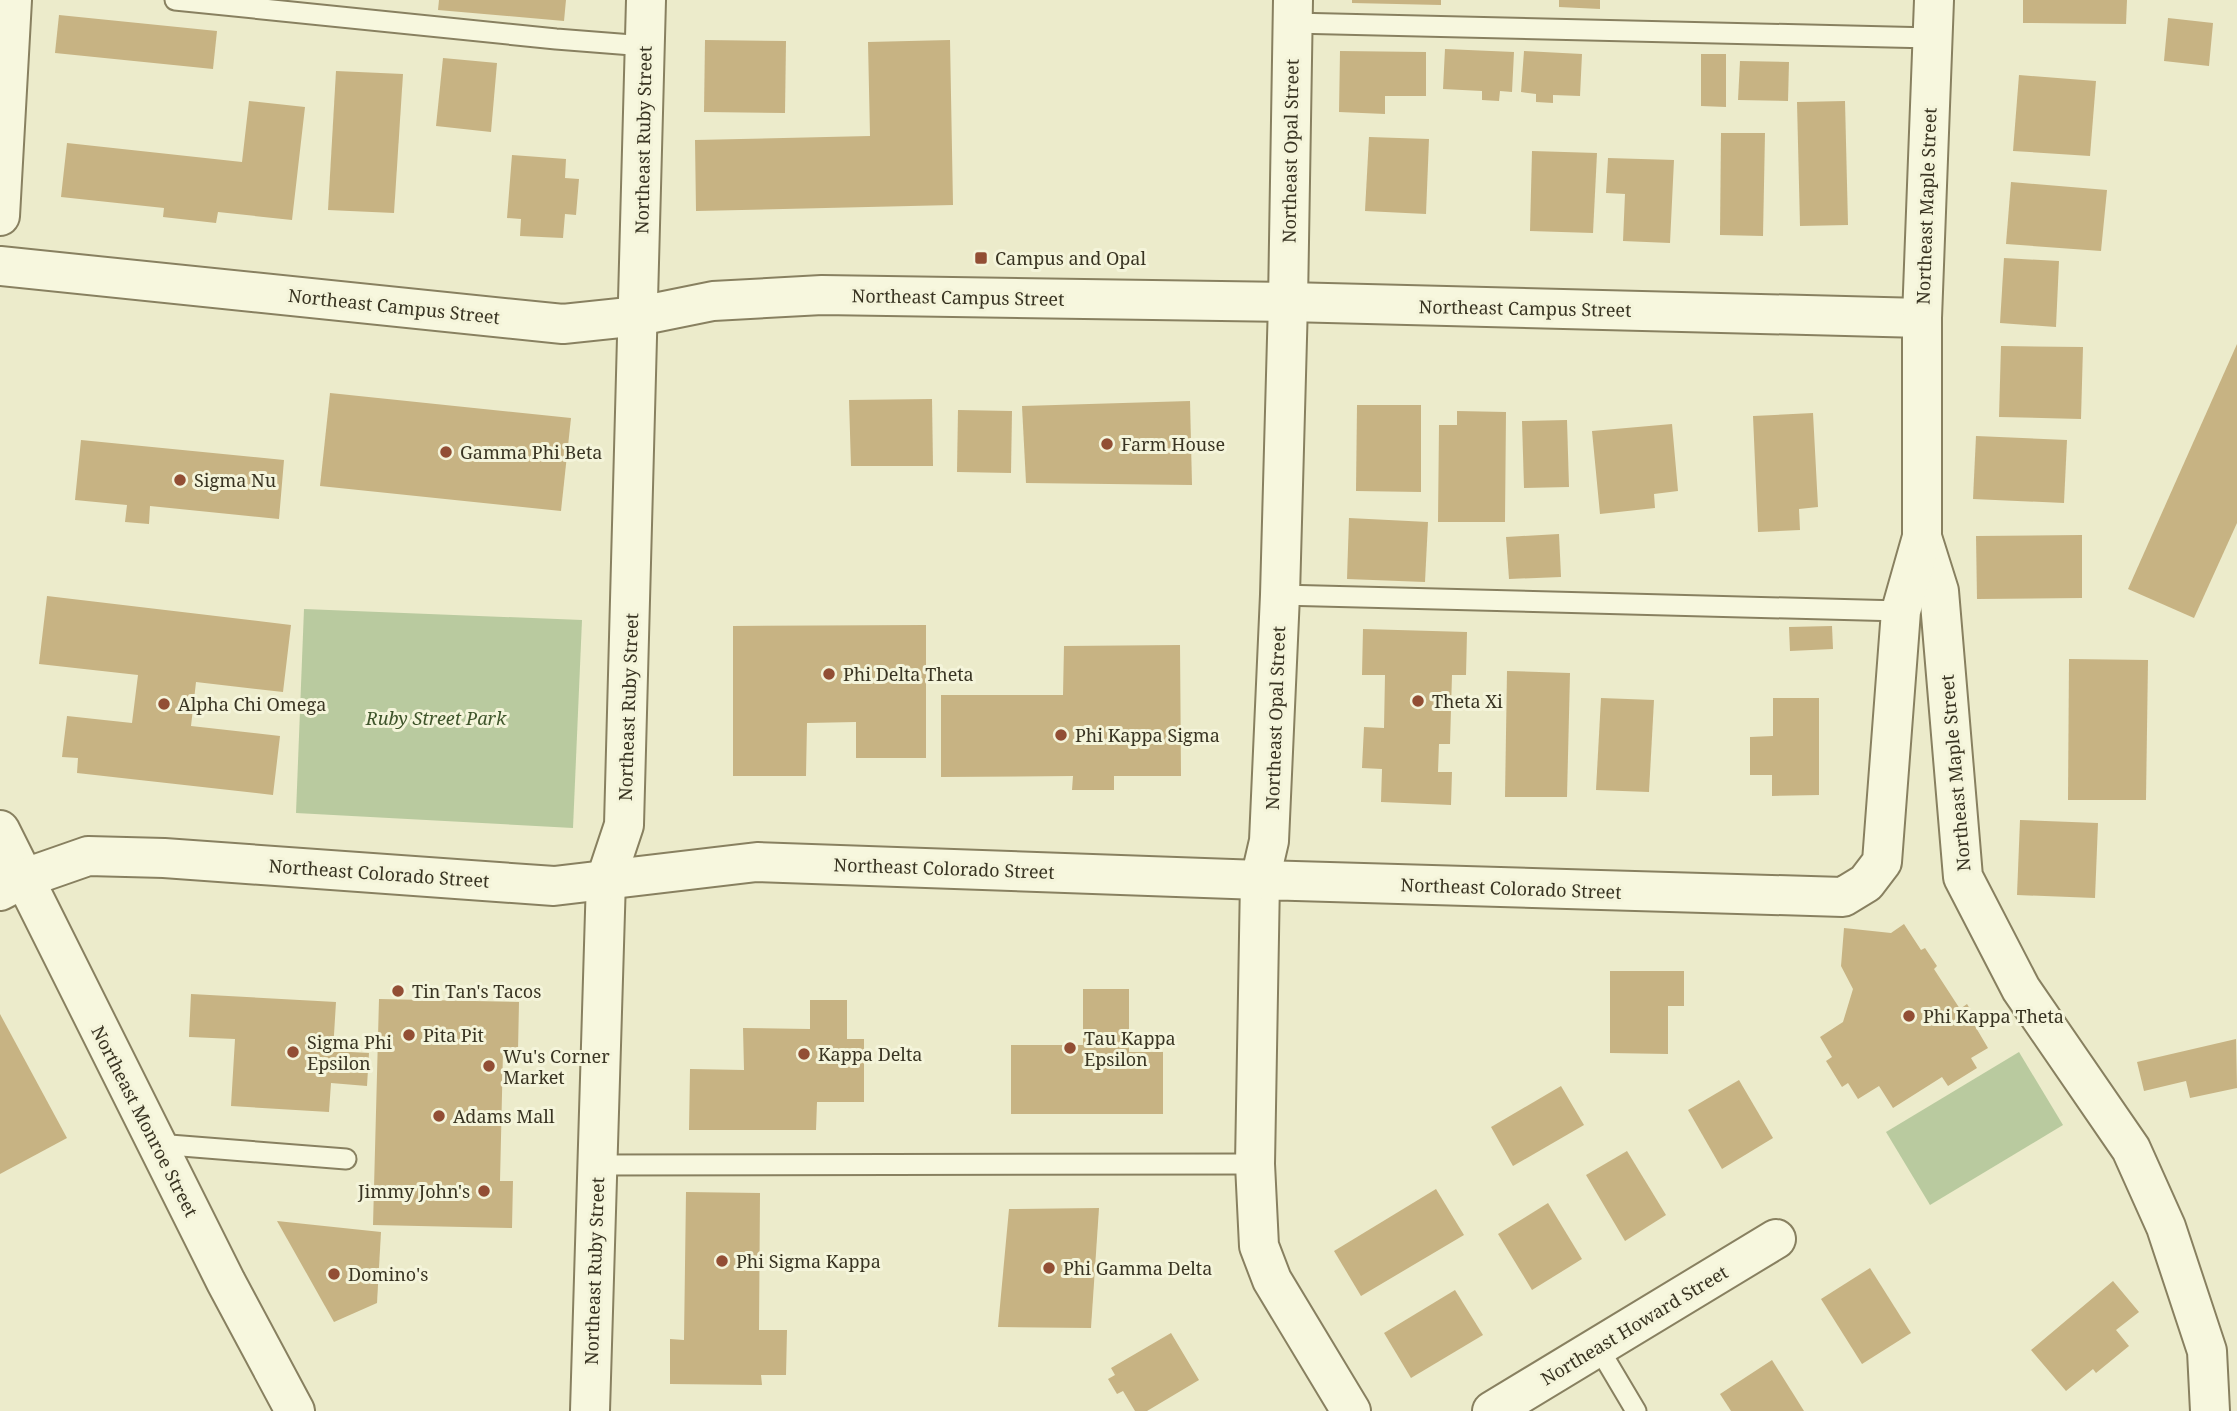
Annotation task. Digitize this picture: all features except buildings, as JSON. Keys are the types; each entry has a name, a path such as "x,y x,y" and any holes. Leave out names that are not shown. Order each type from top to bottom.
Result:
{"street":[{"path":"0,216 12,0"},
{"name":"Northeast Ruby Street","path":"590,1411 606,879 624,825 646,0"},
{"name":"Northeast Maple Street","path":"1882,862 1901,611 1922,537 1922,318 1934,0"},
{"name":"Northeast Opal Street","path":"1293,11 1280,595 1269,841 1260,880 1255,1164 1259,1246 1272,1280 1351,1411"},
{"name":"Northeast Campus Street","path":"0,266 564,324 639,316 713,301 822,295 1288,302 1922,318"},
{"name":"Northeast Maple Street","path":"1922,537 1939,591 1964,877 2021,989 2131,1149 2166,1227 2207,1351 2210,1411"},
{"name":"Northeast Monroe Street","path":"0,830 12,884 157,1144 295,1411"},
{"name":"Northeast Colorado Street","path":"12,884 88,856 164,858 554,886 757,862 1843,897 1866,883 1882,862"},
{"name":"Northeast Howard Street","path":"1492,1411 1776,1239"}],"lane":[{"path":"175,0 645,46"},
{"path":"1293,11 1933,38"},
{"path":"1280,595 1901,611"},
{"path":"157,1144 346,1159"},
{"path":"597,1165 1255,1164"},
{"path":"1598,1347 1636,1411"}],"green space":[{"name":"Ruby Street Park","path":"304,609 582,620 573,828 296,813"},
{"path":"2019,1052 2063,1125 1930,1205 1886,1132"}],"place":[{"name":"Campus and Opal","path":"981,258"},
{"name":"Farm House","path":"1107,444"},
{"name":"Gamma Phi Beta","path":"446,452"},
{"name":"Sigma Nu","path":"180,480"},
{"name":"Phi Delta Theta","path":"829,674"},
{"name":"Theta Xi","path":"1418,701"},
{"name":"Alpha Chi Omega","path":"164,704"},
{"name":"Phi Kappa Sigma","path":"1061,735"},
{"name":"Tin Tan's Tacos","path":"398,991"},
{"name":"Phi Kappa Theta","path":"1909,1016"},
{"name":"Pita Pit","path":"409,1035"},
{"name":"Tau Kappa Epsilon","path":"1070,1048"},
{"name":"Sigma Phi Epsilon","path":"293,1052"},
{"name":"Kappa Delta","path":"804,1054"},
{"name":"Wu's Corner Market","path":"489,1066"},
{"name":"Adams Mall","path":"439,1116"},
{"name":"Jimmy John's","path":"484,1191"},
{"name":"Phi Sigma Kappa","path":"722,1261"},
{"name":"Phi Gamma Delta","path":"1049,1268"},
{"name":"Domino's","path":"334,1274"}]}
